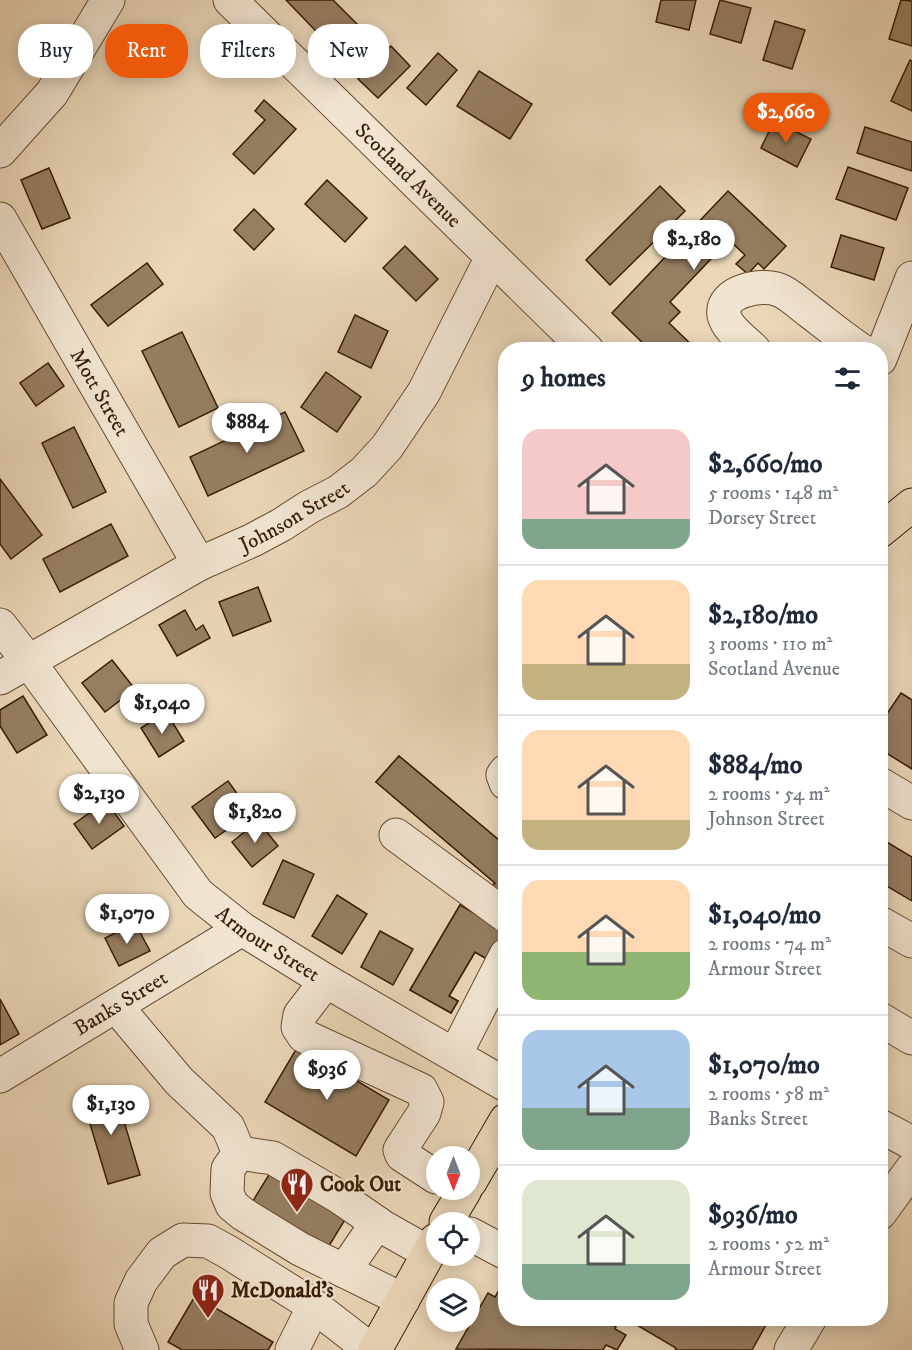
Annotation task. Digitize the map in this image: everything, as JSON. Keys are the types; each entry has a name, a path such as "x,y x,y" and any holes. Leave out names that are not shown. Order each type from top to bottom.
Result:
{"main road":[{"path":"888,525 912,506"},
{"path":"480,1162 498,1135"},
{"path":"373,1350 426,1259"}],"street":[{"path":"0,151 52,93 108,0"},
{"name":"Scotland Avenue","path":"230,0 579,342"},
{"name":"Mott Street","path":"0,219 199,564"},
{"name":"Johnson Street","path":"0,678 199,564 272,530 338,492 364,472 387,447 424,392 492,257"},
{"path":"912,279 903,307 903,322 912,346"},
{"path":"887,342 912,279"},
{"path":"746,342 728,324 724,315 724,306 730,298 763,286 777,289 788,295 847,342"},
{"name":"Armour Street","path":"0,625 198,894 242,929 326,981 498,1080"},
{"path":"888,789 912,803"},
{"path":"396,835 498,910"},
{"path":"888,928 912,941"},
{"name":"Banks Street","path":"0,1076 242,929"},
{"path":"455,1055 498,971"},
{"path":"326,981 300,1015 298,1027 304,1036 421,1090 427,1102 424,1113 400,1150 402,1155 426,1176"},
{"path":"116,1006 179,1081 228,1127 239,1153"},
{"path":"888,1024 912,1038"},
{"path":"888,1130 912,1143"},
{"path":"239,1153 273,1158 338,1196 377,1223 426,1243"},
{"path":"239,1153 228,1169 227,1193 232,1205 300,1249 403,1300"},
{"path":"888,1203 912,1169"},
{"path":"344,1270 377,1223"},
{"path":"480,1239 498,1249"},
{"path":"142,1350 131,1324 131,1303 141,1281 162,1253 183,1240 208,1241 228,1252 314,1306 373,1350"},
{"path":"292,1350 314,1306"},
{"path":"791,1350 805,1326"}],"building":[{"path":"286,0 333,0 357,24 309,24"},
{"path":"661,0 696,0 689,30 656,22"},
{"path":"720,0 751,8 741,43 710,34"},
{"path":"901,0 912,1 912,46 889,39"},
{"path":"775,21 805,30 792,69 763,60"},
{"path":"391,46 410,66 378,98 358,79 389,78 389,48"},
{"path":"438,53 457,70 426,105 407,88"},
{"path":"910,60 912,61 912,111 891,101"},
{"path":"479,71 532,104 510,139 457,106"},
{"path":"264,100 296,129 254,174 233,154 265,120 255,111"},
{"path":"774,121 811,139 797,167 761,148"},
{"path":"865,127 912,142 912,171 857,153"},
{"path":"848,167 908,188 896,220 836,199"},
{"path":"49,168 70,218 42,229 21,180"},
{"path":"327,180 367,218 345,242 305,204"},
{"path":"660,186 685,211 610,285 586,260"},
{"path":"728,191 786,246 764,269 758,263 748,274 736,264 745,255 729,240 670,302 680,312 669,323 689,342 642,342 612,313"},
{"path":"254,209 274,229 254,250 234,230"},
{"path":"841,235 884,248 874,280 831,267"},
{"path":"405,246 438,279 416,301 383,268"},
{"path":"147,263 163,284 108,326 91,305"},
{"path":"355,315 388,331 371,368 338,352"},
{"path":"182,332 218,408 179,427 142,351"},
{"path":"48,363 64,386 36,406 20,383"},
{"path":"326,372 361,397 337,432 301,407"},
{"path":"285,412 304,451 208,496 190,457"},
{"path":"74,427 106,492 73,508 42,443"},
{"path":"0,479 42,535 11,559 0,544"},
{"path":"111,524 128,556 60,592 43,559"},
{"path":"258,587 271,621 233,636 219,602"},
{"path":"185,610 196,630 203,625 210,638 177,656 159,625"},
{"path":"112,660 135,689 105,712 82,683"},
{"path":"901,693 912,700 912,769 888,754 888,712"},
{"path":"23,696 47,735 17,753 0,726 0,710"},
{"path":"166,712 184,741 159,757 141,728"},
{"path":"399,756 498,839 498,897 496,899 487,892 495,883 376,782"},
{"path":"399,756 498,839 498,897 496,899 487,892 495,883 376,782"},
{"path":"228,781 251,813 215,838 192,807"},
{"path":"106,801 124,826 92,849 74,824"},
{"path":"258,821 278,846 252,867 232,842"},
{"path":"888,843 912,857 912,901 888,887"},
{"path":"283,860 314,874 294,918 263,904"},
{"path":"337,895 367,914 342,954 312,936"},
{"path":"460,905 498,926 498,952 492,962 475,952 449,996 458,1001 451,1013 410,990"},
{"path":"460,905 498,926 498,952 492,962 475,952 449,996 458,1001 451,1013 410,990"},
{"path":"135,923 150,951 119,966 105,938"},
{"path":"380,931 413,949 393,985 361,967"},
{"path":"0,999 19,1034 0,1045"},
{"path":"298,1046 389,1100 356,1156 265,1102"},
{"path":"114,1088 140,1175 108,1184 82,1097"},
{"name":"Cook Out","path":"270,1173 346,1218 324,1254 248,1209"},
{"path":"498,1292 498,1326 614,1326 615,1329 626,1335 617,1350 606,1345 603,1350 456,1349 466,1332 480,1332 480,1307 488,1293 495,1297"},
{"name":"McDonald's","path":"195,1296 273,1342 268,1350 182,1350 168,1342"},
{"path":"639,1326 765,1326 752,1350 675,1350 676,1348"}],"place":[{"name":"Cook Out","path":"297,1213"},
{"name":"McDonald's","path":"208,1319"}]}
